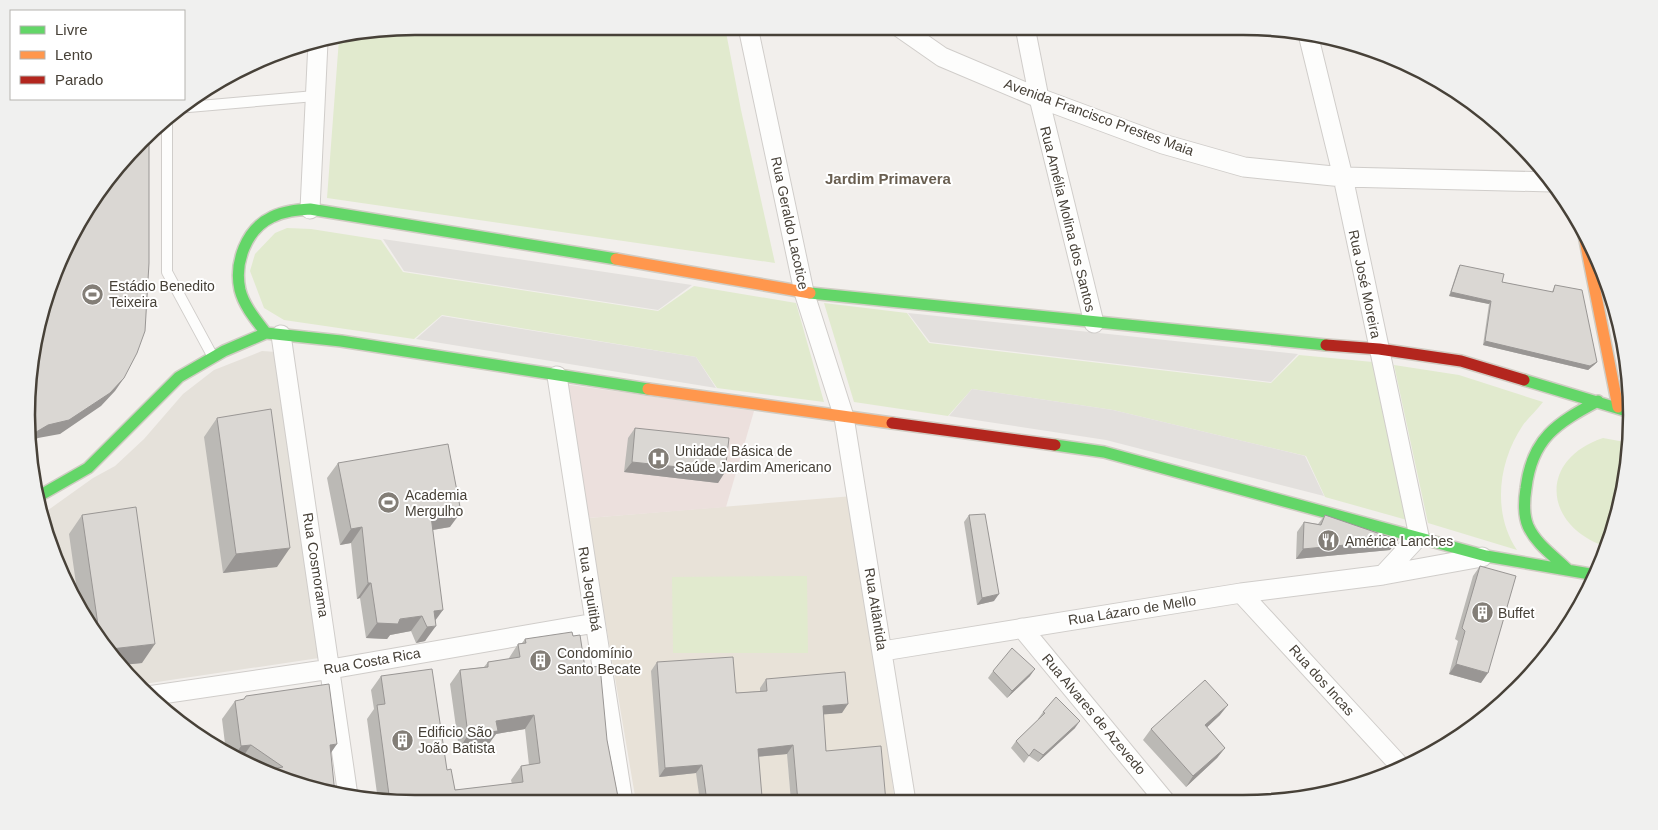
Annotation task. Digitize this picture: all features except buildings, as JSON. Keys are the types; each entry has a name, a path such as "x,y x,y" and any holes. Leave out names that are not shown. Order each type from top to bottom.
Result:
{"main road":[{"path":"273,334 249,308 240,290 239,267 244,246 256,229 268,219 289,210 310,209 693,271 804,292 1292,343 1379,349 1460,362 1623,409"},
{"path":"1588,257 1618,407"},
{"path":"43,494 88,468 179,377 213,357 273,334 341,341 557,376 1104,452 1419,536 1486,556 1588,573"},
{"path":"1567,569 1538,542 1528,526 1524,508 1525,491 1534,456 1541,441 1553,428 1598,401"}],"street":[{"name":"Rua Geraldo Lacotice","path":"750,35 804,292 844,417"},
{"name":"Avenida Francisco Prestes Maia","path":"910,35 942,57 1039,98 1163,144 1244,167 1343,177 1542,182"},
{"name":"Rua Amélia Molina dos Santos","path":"1027,35 1039,98 1094,323"},
{"name":"Rua José Moreira","path":"1310,41 1343,177 1419,536"},
{"path":"310,209 318,48"},
{"name":"Rua Cosmorama","path":"273,334 331,669 347,789"},
{"name":"Rua Jequitibá","path":"557,376 622,795"},
{"name":"Rua Atlântida","path":"844,417 905,795"},
{"path":"1383,575 1419,536"},
{"name":"Rua Lázaro de Mello","path":"883,651 1241,593 1383,575 1486,556"},
{"name":"Rua dos Incas","path":"1241,593 1397,762"},
{"name":"Rua Costa Rica","path":"157,695 331,669 595,623"},
{"name":"Rua Alvares de Azevedo","path":"1022,628 1160,795"}],"lane":[{"path":"194,107 315,96"},
{"path":"167,127 167,272 213,357"}],"shaded area":[{"path":"383,239 692,285 658,310 404,271"},
{"path":"908,313 1298,354 1271,382 930,342"},
{"path":"442,316 696,357 716,388 416,339"},
{"path":"262,351 277,352 319,658 146,684 129,666 86,605 64,560 47,511 93,478 115,466 144,439 183,394 214,370"},
{"name":"Unidade Básica de Saúde Jardim Americano","path":"564,384 754,411 726,507 588,518"},
{"path":"972,389 1113,410 1305,456 1324,496 1106,440 949,416"},
{"path":"853,496 894,795 863,795 788,763 790,795 753,795 741,738 657,745 659,776 744,769 698,784 699,795 635,795 588,518"}],"green space":[{"path":"415,35 727,35 775,263 327,198 339,43 365,38"},
{"path":"287,228 311,229 381,240 403,272 658,311 694,286 796,303 824,402 717,388 696,357 442,315 414,339 284,320 264,308 250,271 255,254 275,233"},
{"path":"824,303 907,313 929,343 1271,383 1299,355 1373,362 1407,520 1325,497 1306,456 1113,410 972,389 948,416 854,402"},
{"path":"1394,365 1459,375 1543,402 1523,425 1515,439 1508,455 1501,488 1504,520 1509,536 1517,550 1428,523"},
{"path":"1603,438 1622,441 1616,489 1600,544 1586,537 1571,525 1561,510 1557,493 1559,477 1567,462 1582,448"},
{"path":"807,576 808,653 673,653 672,577"}],"traffic: fast":[{"path":"266,333 244,302 239,280 241,258 249,238 263,222 277,215 295,210 310,209 616,259"},
{"path":"810,293 1326,345"},
{"path":"43,494 88,468 179,377 224,351 266,333 341,341 648,389"},
{"path":"1524,380 1623,410"},
{"path":"1567,569 1540,544 1528,526 1524,503 1529,471 1534,456 1549,434 1570,417 1598,401"},
{"path":"1055,445 1104,452 1486,556 1588,574"}],"traffic: slow":[{"path":"1588,257 1618,407"},
{"path":"616,259 810,293"},
{"path":"648,389 892,423"}],"traffic: jam":[{"path":"1326,345 1379,349 1461,361 1524,380"},
{"path":"892,423 1055,445"}],"place":[{"name":"Estádio Benedito Teixeira","path":"93,294"},
{"name":"Unidade Básica de Saúde Jardim Americano","path":"659,459"},
{"name":"Academia Mergulho","path":"389,503"},
{"name":"América Lanches","path":"1329,541"},
{"name":"Buffet","path":"1482,613"},
{"name":"Condomínio Santo Becate","path":"541,661"},
{"name":"Edificio São João Batista","path":"402,740"}],"district":[{"name":"Jardim Primavera","path":"888,178"}]}
